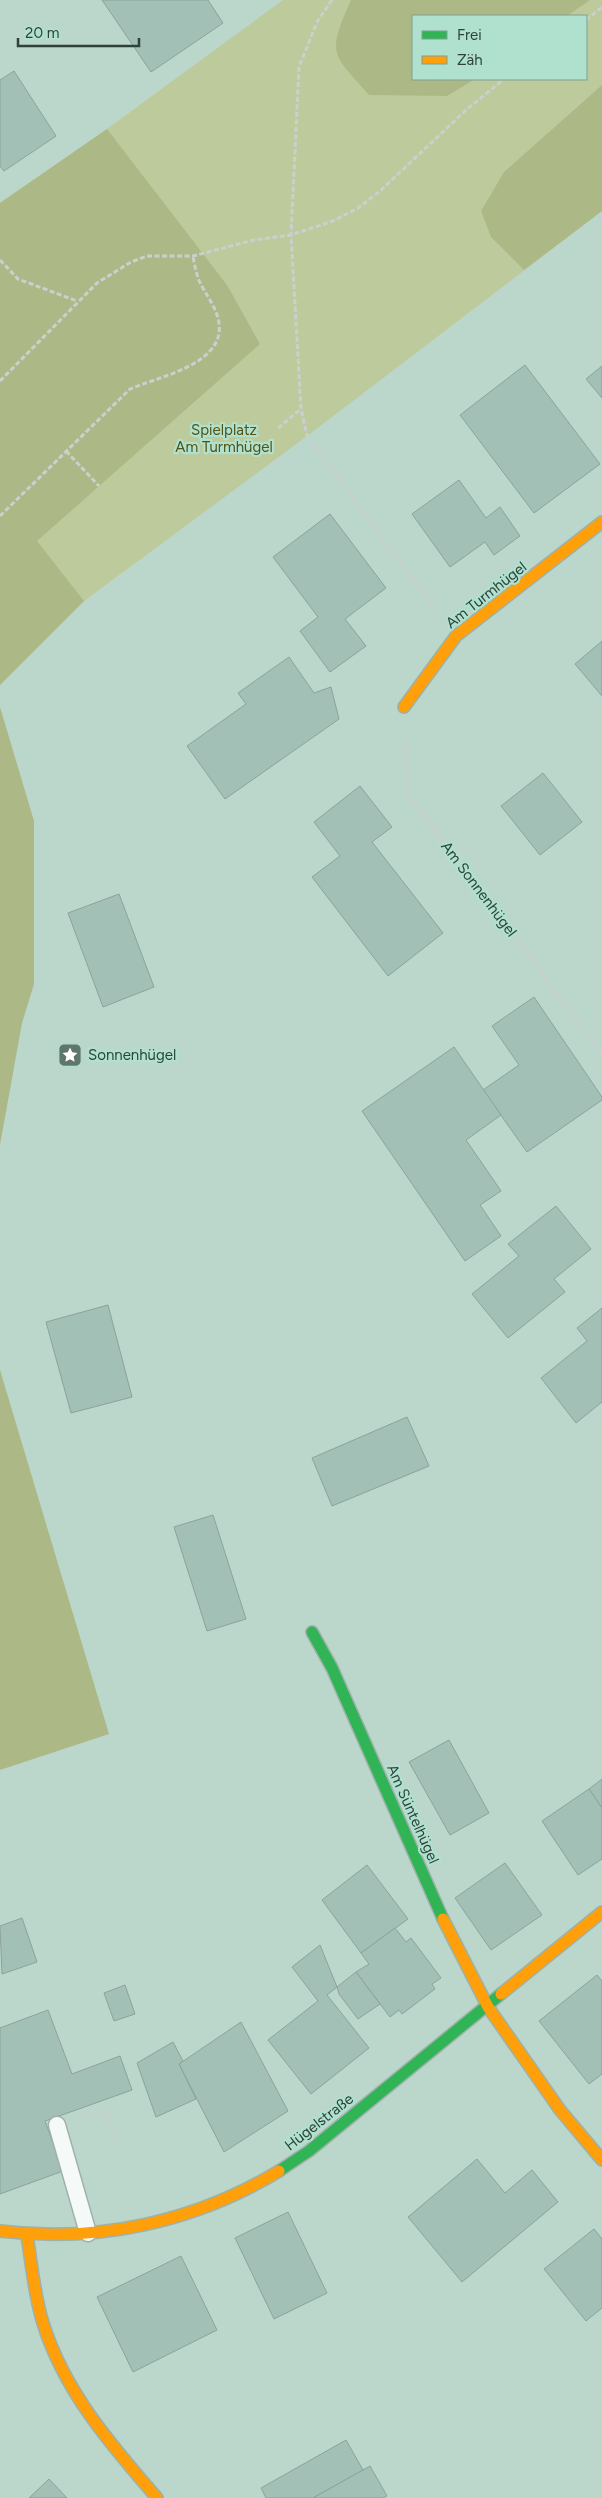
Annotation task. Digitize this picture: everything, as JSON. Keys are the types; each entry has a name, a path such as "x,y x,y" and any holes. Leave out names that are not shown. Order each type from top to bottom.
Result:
{"street":[{"name":"Am Turmhügel","path":"404,707 456,636 602,522"},
{"name":"Am Süntelhügel","path":"312,1632 332,1668 444,1920 488,2007 560,2110 602,2160"},
{"name":"Hügelstraße","path":"0,2231 27,2236 88,2233 124,2228 197,2211 229,2198 275,2174 309,2151 488,2007 602,1912"},
{"path":"27,2236 42,2323 62,2371 85,2410 157,2498"}],"lane":[{"path":"57,2125 88,2233"}],"path":[{"path":"332,0 317,22 299,67 291,235 301,409 307,436 456,636"},
{"path":"587,19 602,8"},
{"path":"0,381 76,301 97,283 131,262 147,256 193,256 254,240 291,235 333,221 358,208 378,192 466,110 503,80"},
{"path":"0,516 130,390 153,379 183,371 199,362 212,349 218,336 219,324 214,307 198,278 193,256"},
{"path":"0,260 18,278 76,301"},
{"path":"278,428 301,409"},
{"path":"66,451 99,486"},
{"name":"Am Sonnenhügel","path":"404,707 408,793 602,1054"},
{"path":"57,2125 107,2111 117,2142"}],"green space":[{"name":"Spielplatz Am Turmhügel","path":"283,0 602,0 602,211 307,436 84,601 0,685 0,203 107,129"},
{"path":"351,0 590,0 568,15 412,15 412,80 473,80 447,96 369,95 347,70 337,52 336,42"},
{"path":"602,85 602,211 524,270 491,237 481,211 504,172"},
{"path":"107,129 227,285 260,344 37,541 84,601 0,685 0,203"},
{"path":"0,707 34,821 34,984 22,1023 0,1145"},
{"path":"0,1370 109,1734 0,1770"}],"building":[{"path":"102,0 208,0 223,23 151,72"},
{"path":"14,71 56,136 4,171 0,166 0,80"},
{"path":"525,365 600,464 534,513 460,415"},
{"path":"602,366 602,398 586,379"},
{"path":"459,480 486,518 500,507 520,536 494,555 485,542 450,567 412,514"},
{"path":"330,514 386,588 345,619 366,646 330,672 300,631 318,617 273,557"},
{"path":"602,641 602,696 575,664"},
{"path":"289,657 314,693 331,687 339,719 225,799 187,746 246,704 238,693"},
{"path":"543,773 582,822 540,855 501,806"},
{"path":"360,786 392,827 372,842 443,933 388,976 312,877 340,856 314,822"},
{"path":"119,894 154,987 103,1007 68,913"},
{"path":"534,997 602,1097 602,1100 527,1152 483,1090 519,1065 492,1026"},
{"path":"454,1047 501,1115 466,1140 501,1191 480,1205 501,1236 465,1261 362,1111"},
{"path":"556,1206 591,1249 554,1279 565,1292 508,1338 472,1294 519,1256 508,1244"},
{"path":"108,1305 132,1397 71,1413 46,1322"},
{"path":"602,1308 602,1402 576,1423 541,1378 587,1341 577,1328"},
{"path":"407,1417 429,1466 332,1506 312,1458"},
{"path":"213,1515 246,1619 207,1631 174,1527"},
{"path":"449,1740 489,1813 450,1835 409,1762"},
{"path":"602,1779 602,1808 589,1789"},
{"path":"589,1789 602,1808 602,1859 578,1875 542,1821"},
{"path":"505,1863 542,1915 491,1950 455,1898"},
{"path":"367,1865 408,1919 361,1953 322,1900"},
{"path":"22,1918 37,1962 2,1974 0,1926"},
{"path":"395,1928 406,1942 411,1938 441,1978 432,1984 435,1989 402,2014 399,2010 390,2017 356,1972 369,1964 361,1953"},
{"path":"320,1945 337,1987 327,1995 369,2048 311,2094 268,2040 318,2001 292,1967"},
{"path":"356,1972 380,2004 358,2019 339,1994 337,1987"},
{"path":"597,1975 602,1981 602,2074 589,2084 539,2021"},
{"path":"125,1985 135,2014 114,2021 104,1993"},
{"path":"48,2010 72,2074 120,2056 132,2090 45,2121 63,2171 0,2194 0,2028"},
{"path":"241,2022 288,2111 224,2152 179,2064"},
{"path":"173,2042 183,2061 179,2064 196,2099 156,2117 137,2063"},
{"path":"477,2159 505,2193 532,2170 558,2202 462,2282 408,2217"},
{"path":"288,2212 327,2293 274,2319 235,2238"},
{"path":"594,2229 602,2239 602,2308 586,2321 544,2269"},
{"path":"181,2256 217,2330 133,2372 97,2297"},
{"path":"346,2440 363,2470 313,2498 266,2498 261,2488"},
{"path":"370,2466 387,2496 383,2498 313,2498"},
{"path":"49,2479 67,2498 29,2498"}],"traffic: fast":[{"path":"312,1632 332,1668 443,1919"},
{"path":"279,2171 309,2151 501,1994"}],"traffic: slow":[{"path":"404,707 456,636 602,522"},
{"path":"501,1994 602,1912"},
{"path":"443,1919 488,2007 560,2110 602,2160"},
{"path":"0,2231 73,2234 145,2225 180,2216 214,2204 247,2189 279,2171"},
{"path":"27,2236 40,2312 52,2348 63,2372 106,2437 157,2498"}],"place":[{"name":"Sonnenhügel","path":"70,1055"}]}
